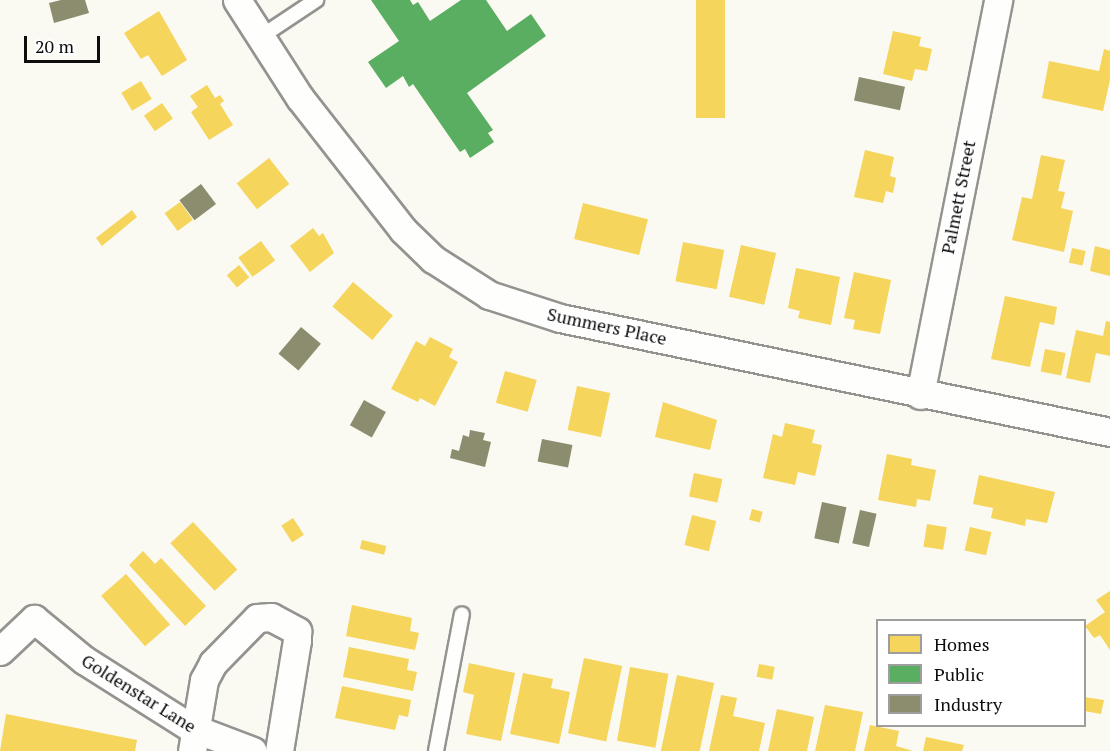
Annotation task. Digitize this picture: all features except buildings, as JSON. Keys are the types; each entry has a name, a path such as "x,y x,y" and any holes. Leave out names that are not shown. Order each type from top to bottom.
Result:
{"street":[{"name":"Summers Place","path":"237,0 259,38 403,230 433,259 489,295 560,318 1110,432"},
{"name":"Palmett Street","path":"920,394 998,0"},
{"path":"194,740 204,680 213,663 257,618 271,618 297,631 279,751"},
{"name":"Goldenstar Lane","path":"0,651 34,619 84,660 194,740 253,751"}],"lane":[{"path":"259,38 315,0"},
{"path":"436,751 462,614"}]}
